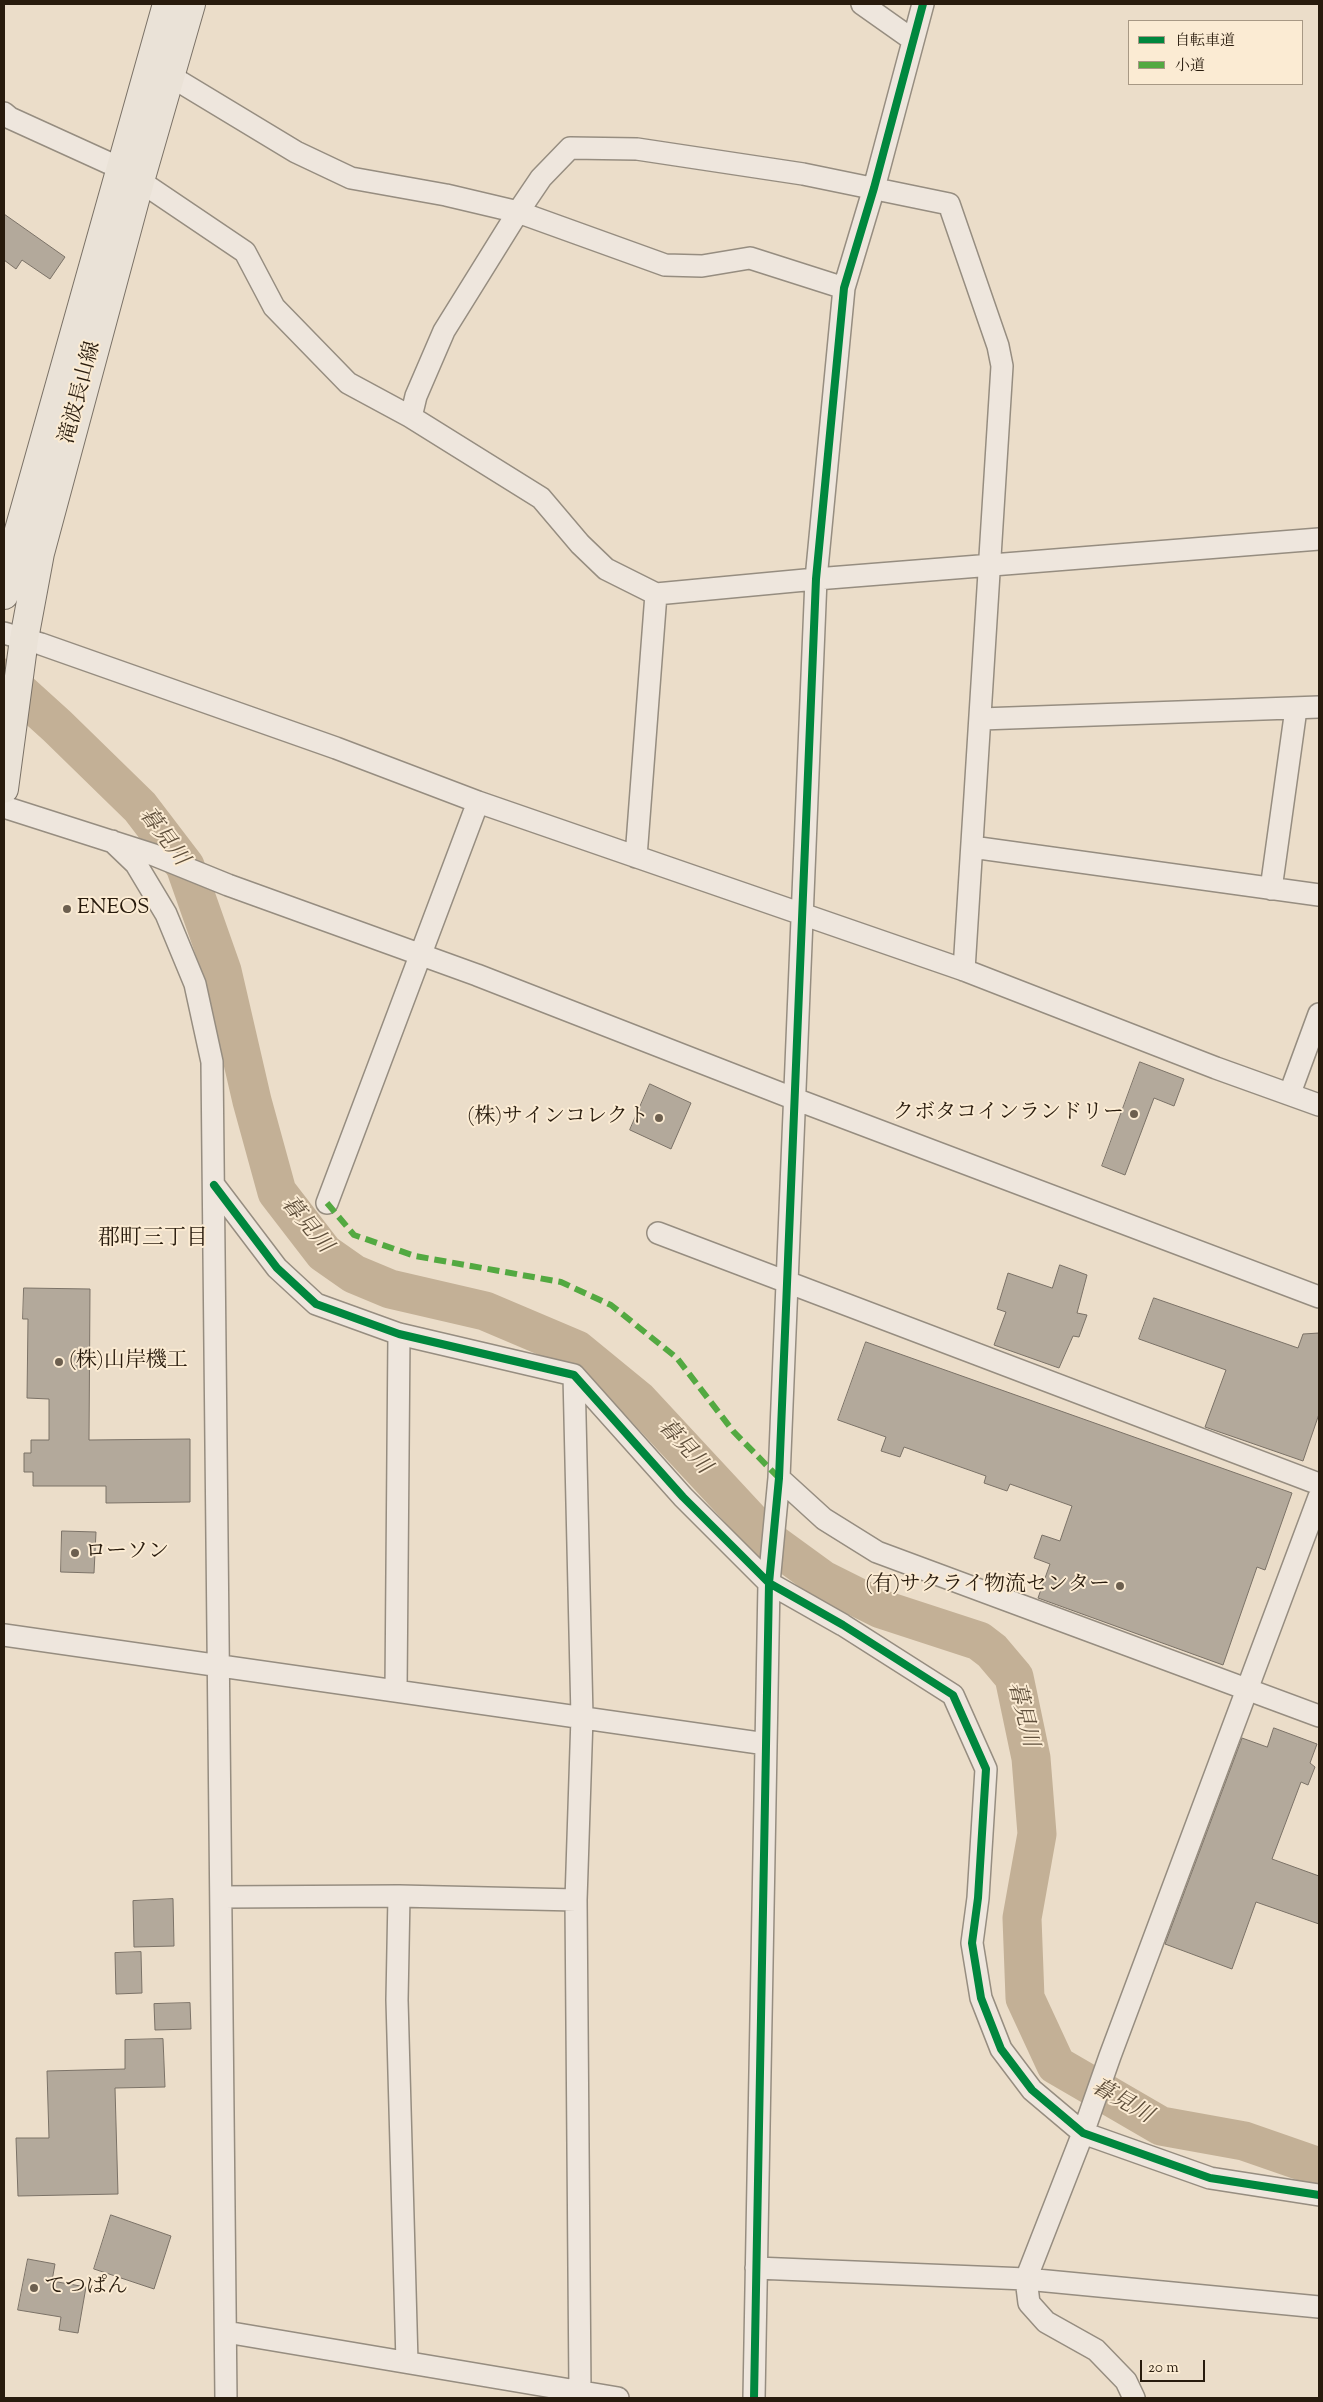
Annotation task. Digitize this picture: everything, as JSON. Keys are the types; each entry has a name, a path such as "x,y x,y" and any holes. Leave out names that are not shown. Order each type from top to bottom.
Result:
{"main road":[{"name":"滝波長山線","path":"4,790 12,730 17,640 40,553 131,175 160,70 167,4"},
{"name":"滝波長山線","path":"160,70 191,4"},
{"name":"滝波長山線","path":"4,596 8,550 131,175"}],"street":[{"path":"862,4 913,40"},
{"path":"754,2398 769,1582 778,1484 816,579 844,288 874,188 923,4"},
{"path":"160,70 296,152 351,178 446,195 518,212 666,265 702,266 750,258 844,288"},
{"path":"4,113 131,175 245,252 274,307 348,383 410,417 541,498 580,544 606,569 656,594 816,579 1319,539"},
{"path":"410,417 416,396 444,331 541,178 570,148 637,149 803,174 949,204 998,346 1002,366 991,566 964,970"},
{"path":"636,857 656,594"},
{"path":"17,640 336,748 478,802 964,970 1216,1068 1319,1104"},
{"path":"981,719 1296,710 1319,707"},
{"path":"1271,889 1296,710"},
{"path":"327,1203 478,802"},
{"path":"4,807 154,855 228,885 420,954 795,1099 1319,1297"},
{"path":"112,841 136,864 166,914 195,984 212,1062 226,2398"},
{"path":"972,847 1319,895"},
{"path":"1290,1093 1319,1014"},
{"path":"214,1185 277,1268 316,1304 399,1334 574,1374 683,1497 769,1582 843,1625 954,1695 986,1769 978,1898 972,1944 981,1998 1001,2048 1032,2090 1083,2133 1210,2178 1319,2195"},
{"path":"658,1233 1319,1484"},
{"path":"396,1690 399,1334"},
{"path":"574,1374 582,1717 576,1900 580,2392"},
{"path":"778,1484 824,1518 877,1552 1319,1716"},
{"path":"1134,2398 1126,2381 1096,2350 1046,2322 1029,2303 1026,2279 1083,2133 1319,1497"},
{"path":"4,1635 766,1744"},
{"path":"222,1897 399,1896 576,1900"},
{"path":"399,1896 397,2000 407,2362"},
{"path":"756,2268 1026,2279 1319,2308"},
{"path":"226,2332 618,2398"}],"building":[{"path":"4,214 65,257 50,279 22,260 16,269 4,260"},
{"path":"1140,1062 1184,1079 1174,1106 1154,1098 1125,1175 1102,1166"},
{"path":"650,1084 691,1103 671,1149 630,1130"},
{"path":"1060,1265 1087,1275 1077,1313 1087,1315 1079,1337 1073,1336 1059,1368 994,1345 1006,1312 997,1309 1008,1273 1052,1288"},
{"path":"24,1288 90,1289 89,1440 190,1439 190,1502 106,1503 106,1486 33,1486 33,1472 24,1472 24,1453 31,1453 31,1440 49,1440 49,1399 27,1398 28,1319 23,1319"},
{"path":"1154,1298 1298,1348 1303,1334 1319,1333 1319,1414 1303,1461 1205,1427 1226,1370 1139,1339"},
{"path":"866,1342 1292,1493 1265,1570 1257,1567 1223,1665 1038,1598 1050,1564 1034,1558 1042,1535 1060,1541 1072,1506 1010,1484 1007,1491 984,1483 986,1476 904,1447 900,1457 881,1451 886,1437 838,1420"},
{"path":"62,1531 96,1532 94,1573 61,1572"},
{"path":"1274,1728 1317,1744 1310,1763 1315,1767 1308,1785 1301,1782 1272,1859 1319,1876 1319,1924 1256,1902 1232,1969 1165,1944 1242,1738 1267,1747"},
{"path":"173,1899 174,1946 134,1947 133,1901"},
{"path":"141,1952 142,1993 116,1994 115,1953"},
{"path":"190,2003 191,2029 155,2030 154,2004"},
{"path":"163,2039 165,2087 115,2088 118,2194 18,2196 16,2138 49,2138 47,2071 125,2069 125,2040"},
{"path":"111,2215 171,2236 154,2289 94,2269"},
{"path":"28,2259 55,2264 52,2281 86,2287 78,2333 59,2330 61,2317 18,2310"}],"waterway":[{"name":"暮見川","path":"4,678 57,726 140,807 185,866 222,971 252,1101 277,1192 324,1253 354,1274 390,1289 485,1311 577,1350 638,1400 768,1540 823,1580 881,1609 979,1641 992,1651 1014,1677 1031,1758 1037,1834 1022,1918 1025,1998 1056,2065 1161,2126 1244,2141 1319,2167"}],"marked path":[{"path":"327,1203 354,1235 415,1256 561,1282 611,1305 677,1358 733,1431 779,1478"}],"cycle path":[{"path":"754,2398 769,1583 779,1478 816,579 844,288 874,188 923,4"},
{"path":"214,1185 277,1268 316,1304 399,1334 574,1375 683,1497 769,1583 843,1625 953,1695 986,1769 978,1898 972,1943 981,1998 1001,2049 1032,2090 1083,2133 1210,2178 1319,2195"}],"place":[{"name":"ENEOS","path":"67,909"},
{"name":"クボタコインランドリー","path":"1134,1114"},
{"name":"(株)サインコレクト","path":"659,1118"},
{"name":"(株)山岸機工","path":"59,1362"},
{"name":"ローソン","path":"75,1553"},
{"name":"(有)サクライ物流センター","path":"1120,1586"},
{"name":"てつぱん","path":"34,2288"}],"district":[{"name":"郡町三丁目","path":"153,1240"}]}
